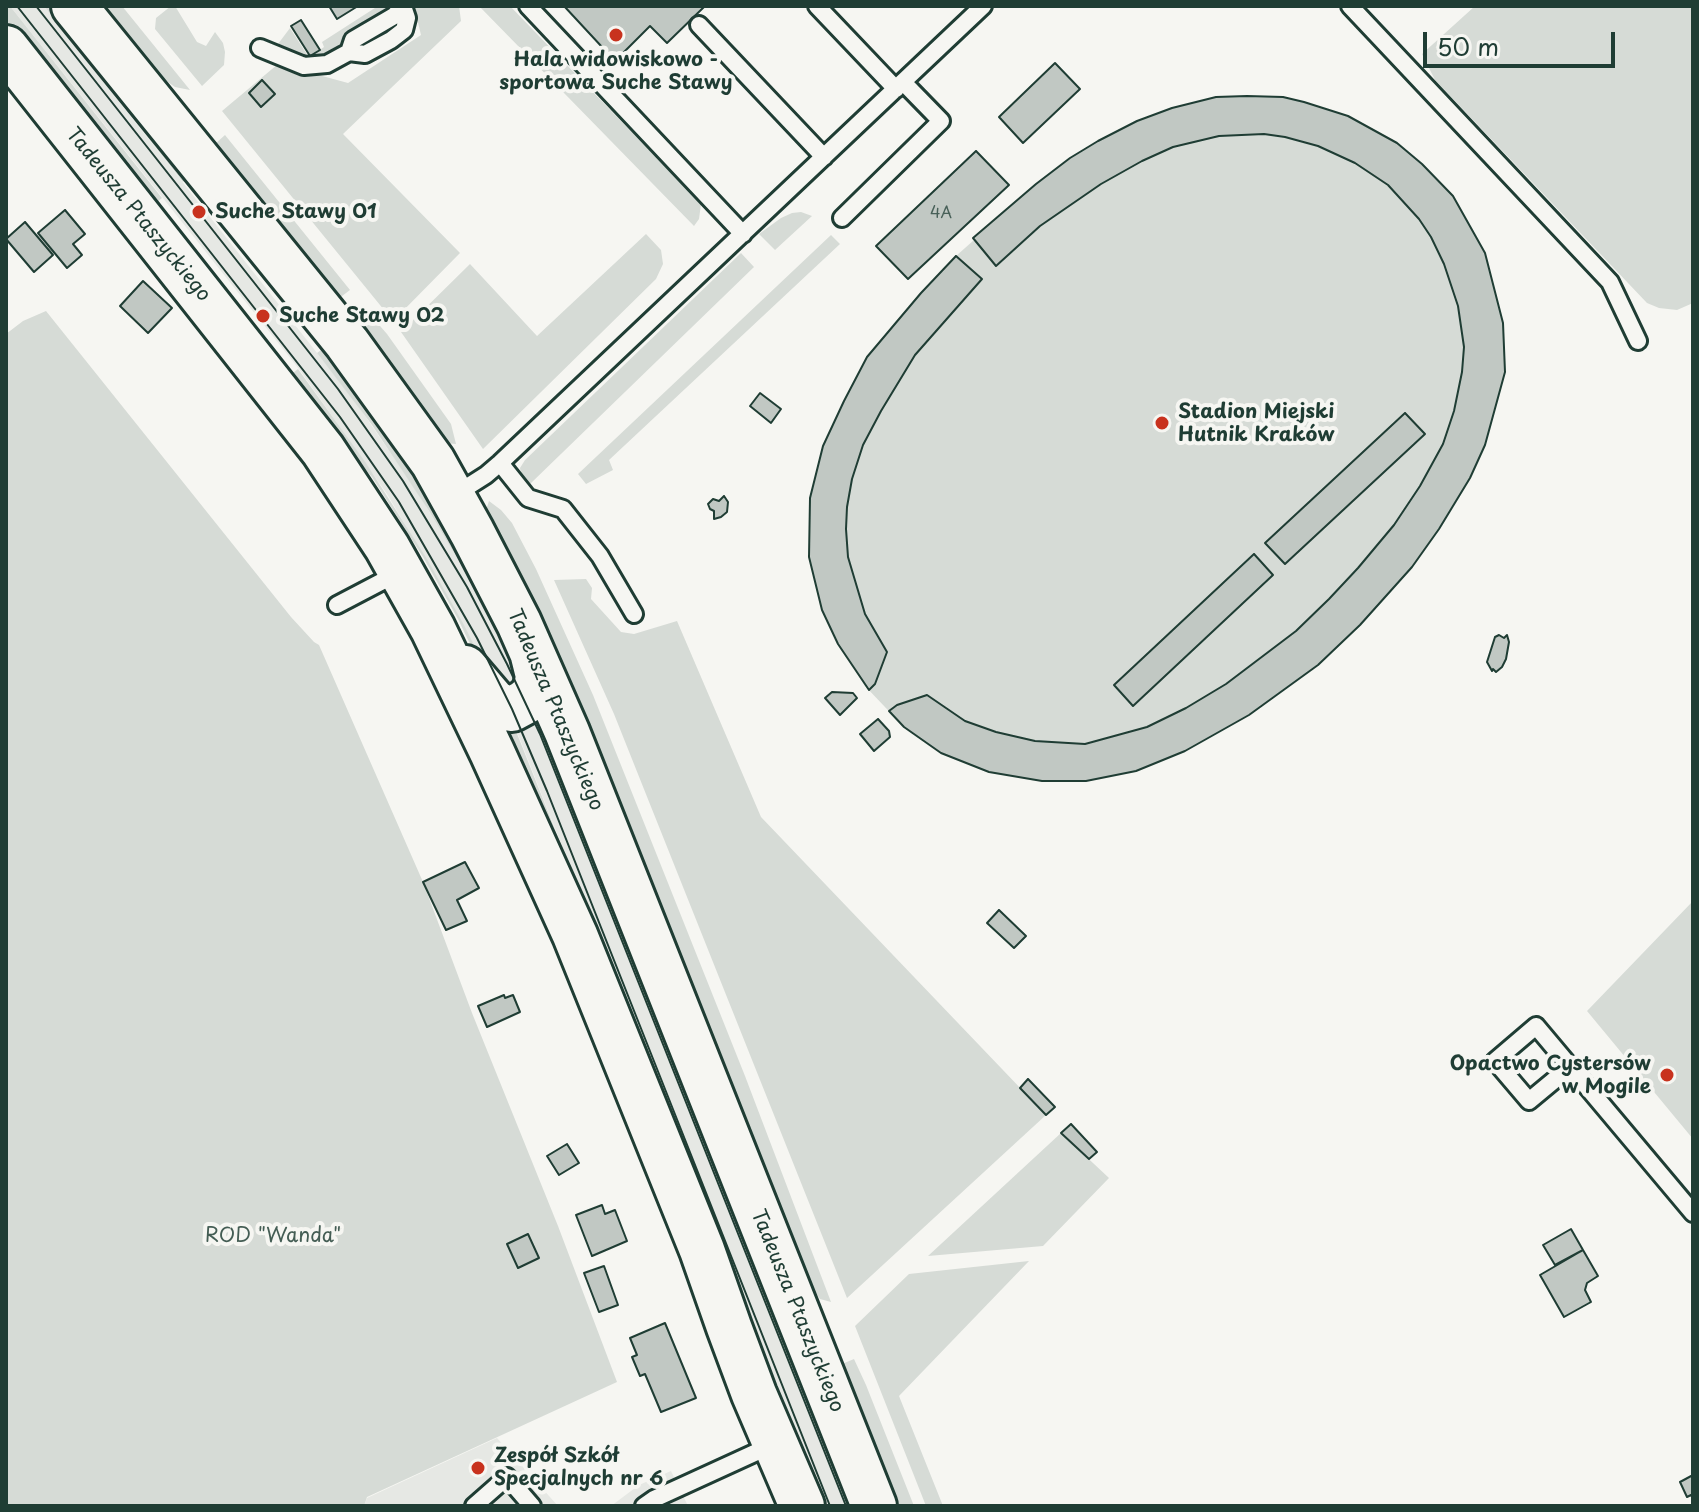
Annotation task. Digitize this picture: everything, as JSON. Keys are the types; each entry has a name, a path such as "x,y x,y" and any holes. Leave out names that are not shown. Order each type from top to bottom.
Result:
{"main road":[{"name":"Tadeusza Ptaszyckiego","path":"74,6 347,343 413,432 453,497 496,577 567,732 874,1506"},
{"name":"Tadeusza Ptaszyckiego","path":"6,48 297,416 356,498 433,629 587,963 702,1250 754,1394 802,1506"},
{"path":"433,629 488,696 505,708 519,706 534,693 538,676 533,656"}],"lane":[{"path":"260,48 304,66 327,64 349,52 353,40 394,16 403,6"},
{"path":"528,6 743,234"},
{"path":"817,6 941,121 842,218"},
{"path":"453,497 500,463 983,6"},
{"path":"1350,6 1610,282 1638,341"},
{"path":"699,25 824,157"},
{"path":"500,463 528,498 563,509 600,556 634,614"},
{"path":"337,605 401,571"},
{"path":"1570,1067 1529,1101 1495,1061 1536,1026 1693,1213"},
{"path":"644,1506 776,1443"},
{"path":"474,1506 507,1477 532,1506"}],"shaded area":[{"path":"10,6 44,6 354,400 416,490 461,564 504,644 540,722 852,1506 823,1506 517,732 444,590 387,494 299,369"},
{"name":"Zespół Szkół Specjalnych nr 6","path":"497,1438 558,1506 364,1506 367,1498"},
{"name":"Zespół Szkół Specjalnych nr 6","path":"671,1471 688,1506 611,1506 639,1485"}],"green space":[{"path":"6,6 10,6 162,198 150,208 6,26"},
{"path":"44,6 55,6 193,174 183,182"},
{"path":"102,6 122,6 190,90 175,87 162,78"},
{"path":"175,6 197,42 206,46 215,32 223,43 224,65 202,86 155,29 156,18"},
{"path":"378,6 390,6 389,10 327,55 310,60 275,48 290,28 311,56 324,47 322,42"},
{"path":"414,6 459,6 461,21 343,134 460,253 393,321 222,111 278,64 348,83 421,35"},
{"path":"479,6 510,6 701,204 699,219 694,226"},
{"path":"1475,6 1693,6 1693,303 1677,310 1647,303 1435,80 1422,54"},
{"name":"Stadion Miejski Hutnik Kraków","path":"1216,97 1283,97 1348,116 1397,143 1453,196 1485,253 1505,372 1485,445 1470,478 1412,567 1360,625 1318,665 1249,715 1185,751 1136,771 1086,781 1042,781 989,772 941,753 904,727 865,686 838,644 822,610 809,557 810,498 823,446 867,357 921,293 973,238 1004,211 1070,158 1137,121"},
{"path":"225,135 350,290 338,299 215,147"},
{"path":"801,212 812,216 775,250 759,234 781,218"},
{"path":"646,234 661,250 663,264 656,279 483,449 401,332 470,264 537,336"},
{"path":"831,235 840,244 609,460 613,470 586,484 578,474"},
{"path":"741,253 754,267 530,484 521,474 520,468 525,460"},
{"name":"ROD \"Wanda\"","path":"46,311 291,617 319,645 423,882 617,1382 367,1497 364,1506 6,1506 6,334 23,321"},
{"path":"368,315 387,334 451,424 456,444 445,443 357,321"},
{"path":"331,343 439,499 519,675 475,588 429,511 372,425 317,353"},
{"path":"298,369 366,463 427,559 495,687 485,675 423,557 372,477 285,379"},
{"path":"489,501 512,523 593,695 745,1076 831,1302 820,1299 812,1288 577,696 485,513"},
{"path":"586,579 592,588 591,599 621,632 634,634 677,621 761,817 1046,1115 847,1298 614,714 554,580"},
{"path":"514,726 774,1379 765,1383 501,732"},
{"name":"Opactwo Cystersów w Mogile","path":"1693,901 1693,1139 1587,1011"},
{"path":"1061,1133 1109,1178 1043,1246 928,1256"},
{"path":"1029,1261 899,1396 943,1506 926,1506 855,1326 909,1274"},
{"path":"854,1359 914,1506 898,1506 842,1364"}],"building":[{"path":"329,6 358,6 337,19"},
{"name":"Hala widowiskowo - sportowa Suche Stawy","path":"564,6 705,6 667,43 650,26 615,61"},
{"path":"301,20 320,50 310,56 291,26"},
{"path":"1055,63 1080,89 1023,143 999,117"},
{"path":"262,80 275,94 261,107 249,93"},
{"path":"1216,97 1283,97 1348,116 1397,143 1453,196 1485,253 1503,323 1505,372 1485,445 1470,478 1412,567 1360,625 1318,665 1249,715 1185,751 1136,771 1086,781 1042,781 989,772 941,753 904,727 889,711 897,705 927,695 965,721 996,732 1035,741 1085,744 1147,727 1226,684 1296,631 1358,568 1394,525 1443,444 1454,411 1464,347 1458,306 1444,264 1419,219 1388,185 1355,163 1318,146 1264,134 1219,136 1173,147 1101,184 1040,226 996,266 973,238 1036,184 1098,141 1172,108"},
{"path":"976,151 1009,185 908,279 876,246"},
{"path":"65,210 85,234 73,244 82,255 67,268 38,233"},
{"path":"25,222 53,255 34,272 6,239"},
{"path":"956,256 982,279 915,355 863,445 852,479 847,507 848,557 865,614 887,652 875,684 869,690 838,644 822,610 809,557 810,498 823,446 867,357"},
{"path":"143,281 172,308 148,333 120,306"},
{"path":"760,393 781,409 771,423 750,406"},
{"path":"1405,413 1425,434 1285,564 1265,543"},
{"path":"724,496 728,502 727,512 714,519 714,511 708,504"},
{"path":"1254,554 1273,575 1133,706 1114,685"},
{"path":"1499,635 1504,638 1507,635 1509,642 1506,659 1496,672 1487,662 1495,637"},
{"path":"832,692 853,693 857,698 840,715 825,698"},
{"path":"878,719 889,731 890,737 874,751 860,734"},
{"path":"465,862 479,888 457,900 467,921 446,930 423,882"},
{"path":"999,910 1026,936 1014,948 987,923"},
{"path":"504,995 505,998 513,995 520,1012 487,1027 478,1006"},
{"path":"1028,1079 1055,1107 1046,1115 1020,1088"},
{"path":"1071,1124 1097,1152 1089,1159 1061,1133"},
{"path":"567,1144 579,1163 559,1175 547,1156"},
{"path":"602,1205 605,1214 615,1210 627,1241 592,1256 576,1215"},
{"path":"1571,1229 1583,1250 1555,1265 1543,1245"},
{"path":"528,1234 539,1258 518,1268 507,1244"},
{"path":"1583,1250 1598,1276 1587,1283 1585,1290 1591,1302 1564,1317 1540,1275"},
{"path":"604,1266 618,1305 599,1312 584,1273"},
{"path":"665,1323 696,1398 661,1412 645,1374 640,1376 632,1357 637,1355 630,1338"},
{"path":"1693,1475 1693,1499 1691,1495 1687,1497 1680,1482"}],"tram line":[{"path":"17,6 340,417 399,502 477,638 547,791 830,1506"},
{"path":"36,6 338,389 403,481 467,587 540,734 846,1506"}],"place":[{"name":"Hala widowiskowo - sportowa Suche Stawy","path":"616,35"},
{"name":"Suche Stawy 01","path":"199,212"},
{"name":"Suche Stawy 02","path":"263,316"},
{"name":"Stadion Miejski Hutnik Kraków","path":"1162,423"},
{"name":"Opactwo Cystersów w Mogile","path":"1667,1075"},
{"name":"Zespół Szkół Specjalnych nr 6","path":"478,1468"}]}
